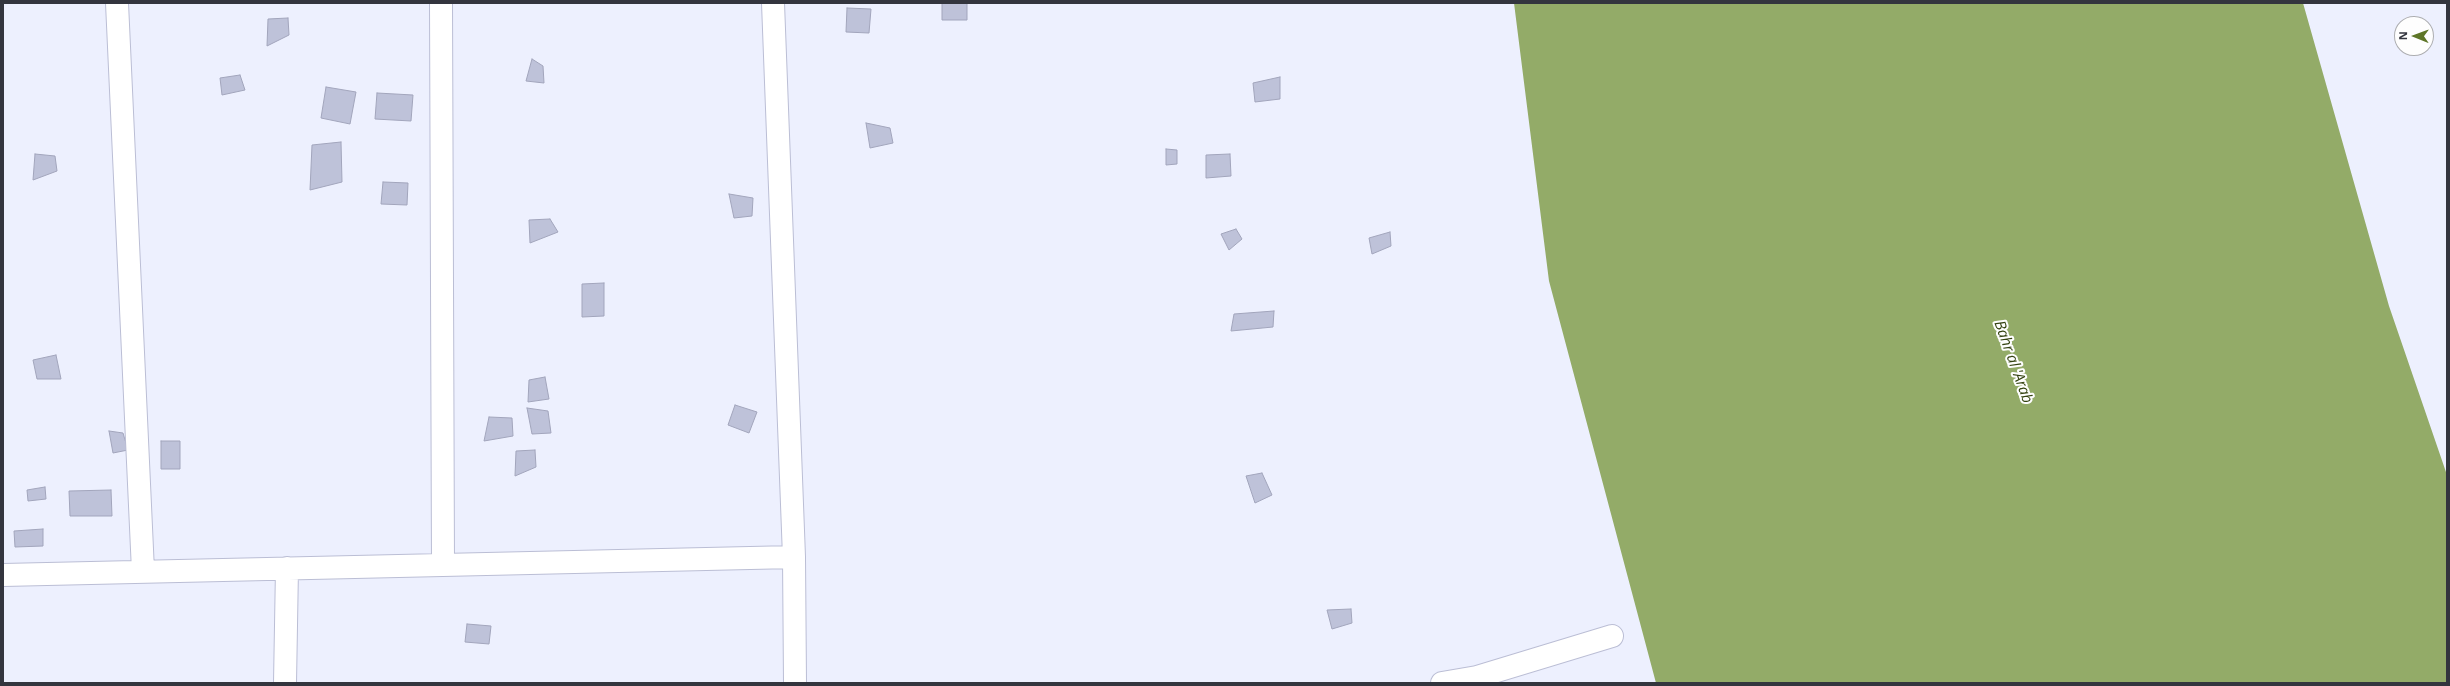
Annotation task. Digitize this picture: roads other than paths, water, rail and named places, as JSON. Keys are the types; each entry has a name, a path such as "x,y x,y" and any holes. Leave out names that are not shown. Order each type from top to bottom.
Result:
{"street":[{"path":"117,3 143,571"},
{"path":"441,3 443,565"},
{"path":"773,3 794,557 795,683"},
{"path":"3,575 794,557"},
{"path":"285,683 287,568"},
{"path":"1442,683 1479,680 1612,636"}],"water":[{"name":"Bahr al 'Arab","path":"1514,3 2303,3 2389,306 2447,475 2447,683 1656,683 1549,281"}]}
